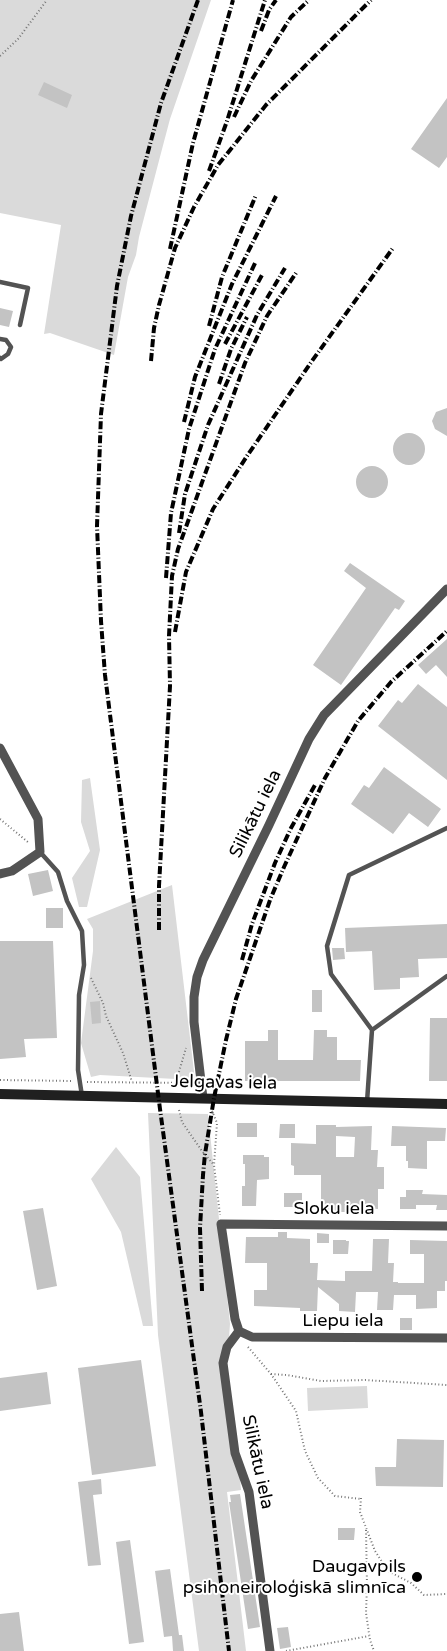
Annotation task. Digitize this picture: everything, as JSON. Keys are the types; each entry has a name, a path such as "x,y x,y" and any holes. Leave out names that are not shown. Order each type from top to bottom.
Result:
{"street":[{"name":"Silikātu iela","path":"203,1098 206,1080 194,1022 194,997 197,977 203,960 269,825 308,739 324,715 447,589"},
{"path":"0,748 38,819 40,852 12,871 0,874"},
{"name":"Jelgavas iela","path":"0,1094 447,1104"},
{"path":"221,1224 235,1320 239,1331"},
{"name":"Sloku iela","path":"221,1224 447,1226"},
{"name":"Silikātu iela","path":"239,1331 227,1347 224,1363 234,1453 249,1492 270,1651"},
{"name":"Liepu iela","path":"239,1331 251,1336 447,1338"}],"lane":[{"path":"0,282 28,288 20,325"},
{"path":"0,339 6,340 11,347 8,354 0,358"},
{"path":"367,1102 372,1030 331,974 327,946 349,875 447,828"},
{"path":"40,852 58,872 67,901 82,931 84,965 79,996 78,1070 82,1096"},
{"path":"372,1030 447,976"}],"path":[{"path":"0,56 18,38 46,0"},
{"path":"0,819 40,852"},
{"path":"84,965 104,1003 106,1016 122,1052 132,1082"},
{"path":"176,1082 186,1048"},
{"path":"0,1080 176,1082 206,1080 218,1084"},
{"path":"179,1110 182,1122 202,1151 214,1164"},
{"path":"212,1111 217,1124 214,1164 221,1224"},
{"path":"251,1336 246,1345 271,1374 296,1411 305,1450 318,1478 335,1496 361,1498 360,1512 375,1551 388,1571 411,1583 424,1595 447,1594"},
{"path":"271,1374 320,1381 365,1380 447,1385"},
{"path":"366,1527 366,1613 369,1636 374,1651"},
{"path":"286,1651 369,1636"}],"shaded area":[{"path":"0,0 211,0 170,119 136,255 128,277 114,355 50,333 44,334 61,225 0,213"},
{"path":"90,778 100,850 87,907 79,907 72,878 90,851 81,822 82,780"},
{"path":"172,885 195,1080 100,1075 91,1077 81,1043 93,951 93,929 87,919"},
{"path":"148,1113 208,1114 230,1324 229,1338 220,1361 241,1490 227,1492 246,1651 199,1651 158,1335"},
{"path":"116,1147 140,1177 153,1326 143,1326 121,1232 91,1179"},
{"path":"367,1386 368,1408 308,1411 307,1388"}],"building":[{"path":"44,82 72,95 67,108 38,95"},
{"path":"447,98 447,157 439,168 411,149"},
{"path":"0,308 13,311 9,327 0,325"},
{"path":"447,408 447,436 435,429 432,421 436,412"},
{"path":"409,433 421,437 425,449 421,461 409,465 397,461 393,449 397,437"},
{"path":"372,466 384,470 388,482 384,494 372,498 360,494 356,482 360,470"},
{"path":"350,563 405,601 399,610 395,608 341,685 313,665 366,588 344,571"},
{"path":"447,639 447,677 436,665 426,674 418,665"},
{"path":"418,684 447,707 447,780 378,726 398,700 402,703"},
{"path":"384,767 441,809 428,827 409,813 393,834 351,804 364,785 369,788"},
{"path":"48,870 53,891 33,896 28,874"},
{"path":"46,908 63,908 63,928 46,928"},
{"path":"447,924 447,958 418,959 419,977 400,978 400,989 374,990 372,951 346,952 345,928"},
{"path":"0,941 53,941 57,1038 24,1039 26,1057 0,1059"},
{"path":"332,948 344,948 345,959 333,960"},
{"path":"312,990 322,990 322,1012 312,1012"},
{"path":"100,1001 101,1023 92,1024 90,1002"},
{"path":"430,1018 447,1018 447,1081 429,1081"},
{"path":"268,1030 278,1030 278,1060 313,1060 314,1030 327,1030 327,1037 337,1037 337,1060 361,1060 360,1081 245,1081 245,1041 268,1041"},
{"path":"237,1123 257,1123 257,1137 237,1137"},
{"path":"280,1124 295,1124 295,1138 279,1138"},
{"path":"316,1125 336,1125 336,1127 372,1126 371,1150 378,1150 377,1167 384,1167 384,1189 378,1189 378,1209 355,1208 355,1212 327,1212 327,1208 321,1208 321,1175 294,1175 294,1166 291,1165 291,1143 316,1144","holes":["336,1136 355,1137 354,1157 336,1157"]},
{"path":"392,1126 446,1128 445,1141 427,1141 427,1169 408,1168 406,1146 391,1146"},
{"path":"243,1155 264,1155 264,1157 269,1157 269,1179 257,1180 256,1206 242,1206 242,1186 245,1186"},
{"path":"406,1190 423,1190 422,1194 447,1195 447,1210 436,1210 437,1205 416,1205 416,1209 400,1209 400,1197 406,1197"},
{"path":"284,1193 302,1193 302,1207 284,1207"},
{"path":"43,1208 57,1286 37,1290 23,1211"},
{"path":"278,1232 287,1232 287,1238 310,1239 310,1263 318,1263 317,1280 345,1281 345,1271 372,1271 373,1239 389,1239 388,1263 394,1263 393,1282 424,1283 424,1254 410,1254 410,1240 447,1241 447,1281 445,1281 445,1291 437,1291 437,1308 416,1309 416,1295 394,1295 393,1310 377,1310 378,1292 356,1292 355,1312 339,1311 339,1304 318,1287 317,1311 300,1311 300,1308 254,1306 254,1290 267,1290 267,1263 245,1263 246,1237 278,1237"},
{"path":"317,1233 329,1234 329,1243 317,1243"},
{"path":"333,1240 349,1241 348,1254 333,1254"},
{"path":"400,1318 412,1318 412,1330 400,1330"},
{"path":"141,1360 156,1466 92,1475 78,1368"},
{"path":"47,1372 51,1404 0,1411 0,1378"},
{"path":"397,1439 444,1440 443,1487 376,1486 375,1467 396,1467"},
{"path":"101,1479 102,1494 93,1495 101,1565 88,1566 78,1482"},
{"path":"240,1494 260,1627 248,1629 229,1502 231,1502 230,1495"},
{"path":"338,1528 355,1528 354,1540 338,1540"},
{"path":"130,1540 144,1642 129,1644 116,1542"},
{"path":"170,1569 179,1635 182,1635 184,1651 173,1651 172,1636 164,1637 155,1571"},
{"path":"19,1612 24,1651 0,1651 0,1614"},
{"path":"288,1627 291,1647 280,1649 277,1628"}],"railway":[{"path":"198,0 161,103 131,216 117,286 101,414 97,526 105,675 160,1109 201,1412 229,1651"},
{"path":"170,249 193,143 233,0"},
{"path":"209,171 227,121 265,0"},
{"path":"261,31 269,10 276,0"},
{"path":"234,117 251,81 291,17 309,0"},
{"path":"151,361 154,328 175,248 194,207 218,165 266,105 371,0"},
{"path":"209,326 222,277 256,195"},
{"path":"184,422 195,377 232,284 276,196"},
{"path":"175,632 186,572 213,509 312,361 393,248"},
{"path":"166,578 171,513 189,429 215,349 256,261"},
{"path":"179,533 185,494 208,425 257,315 285,268"},
{"path":"159,930 159,886 170,686 169,636 172,576 178,549 245,363 267,316 296,273"},
{"path":"225,344 262,275"},
{"path":"219,384 231,349 247,317"},
{"path":"202,1291 200,1228 203,1175 214,1098 236,999 270,900 325,778 358,721 391,682 447,631"},
{"path":"242,960 252,924 275,863 291,828 315,785"}],"place":[{"name":"Daugavpils psihoneiroloģiskā slimnīca","path":"417,1577"}]}
